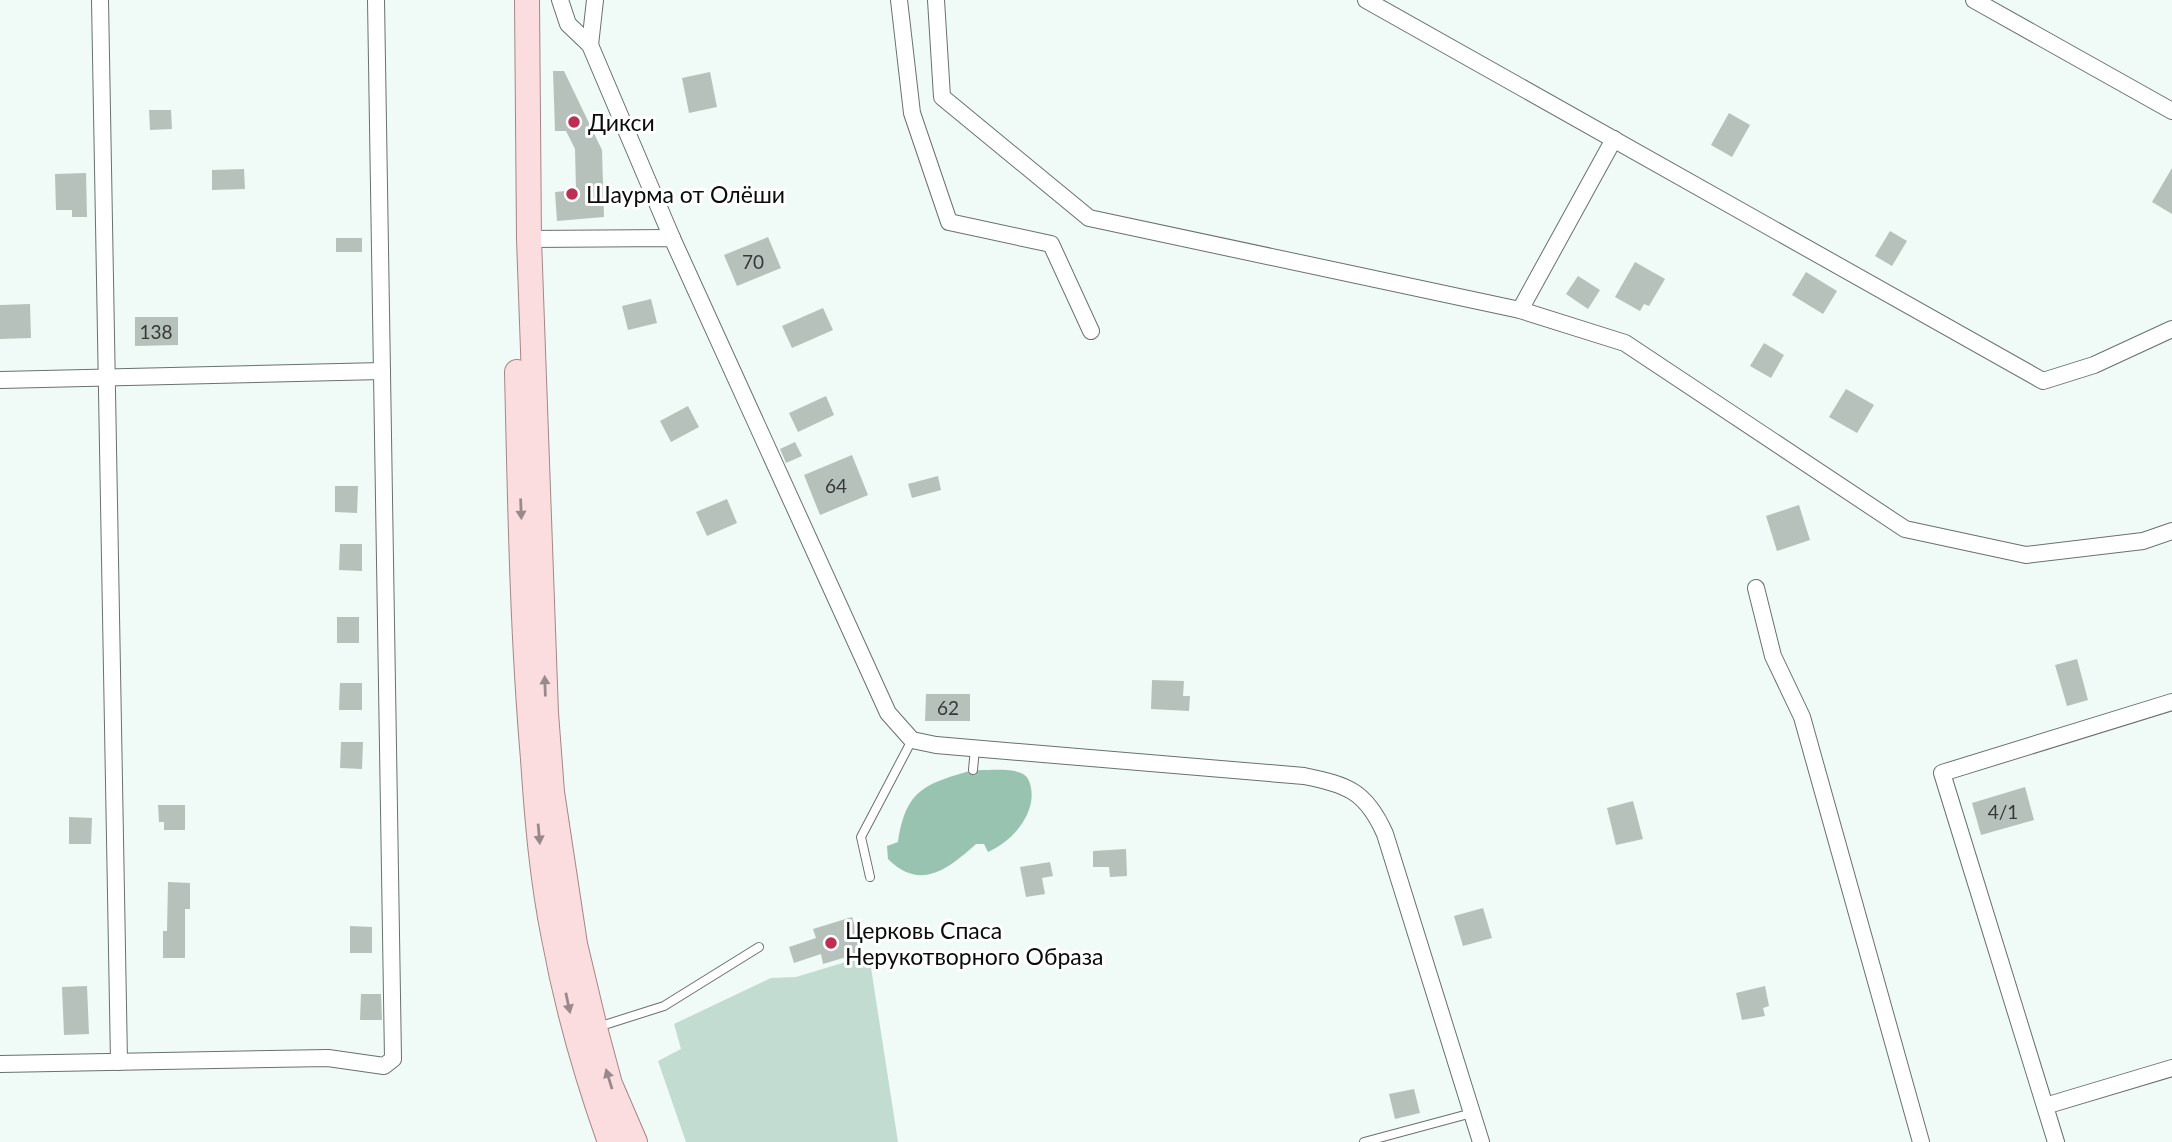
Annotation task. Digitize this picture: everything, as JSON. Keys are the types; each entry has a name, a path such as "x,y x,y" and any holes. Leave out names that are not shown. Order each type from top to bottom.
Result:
{"main road":[{"path":"511,0 513,234 527,687 539,844 553,936 574,1031 588,1081 610,1142"},
{"path":"527,0 529,239 546,713 552,792 575,944 610,1084 635,1142"}],"street":[{"path":"100,0 119,1062"},
{"path":"0,1064 328,1058 384,1066 393,1059 376,0"},
{"path":"559,0 568,24 590,45 672,238 888,713 912,740 936,745 1304,776 1338,783 1358,795 1374,810 1385,834 1481,1142"},
{"path":"590,45 595,0"},
{"path":"899,0 912,113 949,222 1051,244 1091,331"},
{"path":"936,0 942,97 1089,218 1520,310 1625,343 1905,529 2026,555 2143,541 2172,531"},
{"path":"1366,0 2043,381 2094,365 2172,329"},
{"path":"1973,0 2172,111"},
{"path":"1520,310 1615,139"},
{"path":"529,239 672,238"},
{"path":"0,380 382,371"},
{"path":"1756,588 1773,656 1802,717 1921,1142"},
{"path":"2056,1142 1942,772 2172,702"},
{"path":"2045,1106 2172,1068"}],"lane":[{"path":"870,877 861,837 912,740"},
{"path":"973,770 975,748"},
{"path":"595,1028 664,1006 759,947"},
{"path":"1364,1142 1472,1113"}],"shaded area":[{"path":"973,770 1012,771 1027,778 1032,798 1030,808 1013,834 988,852 984,844 976,844 956,861 934,873 912,874 900,869 888,859 887,846 898,842 906,810 920,791 942,780"},
{"path":"869,955 898,1142 686,1142 658,1061 681,1049 674,1024 771,978 796,977"}],"building":[{"path":"553,71 564,71 602,150 604,217 557,221 555,192 576,190 575,149 566,131 555,131"},
{"path":"710,72 717,107 689,113 682,78"},
{"path":"149,110 171,110 172,129 150,130"},
{"path":"1729,113 1750,125 1732,157 1711,145"},
{"path":"2172,168 2172,214 2152,202"},
{"path":"244,169 245,189 212,190 212,170"},
{"path":"86,173 87,217 72,217 72,210 56,210 55,174"},
{"path":"1890,231 1907,241 1892,266 1875,256"},
{"path":"768,237 781,268 737,286 724,255"},
{"path":"336,238 362,238 362,252 336,252"},
{"path":"1635,262 1665,279 1649,306 1644,304 1640,311 1615,297"},
{"path":"1806,272 1837,291 1823,314 1792,295"},
{"path":"1578,276 1600,290 1588,309 1566,294"},
{"path":"651,299 657,323 628,330 622,306"},
{"path":"30,304 31,338 0,339 0,305"},
{"path":"823,308 833,330 792,348 782,326"},
{"path":"135,317 178,317 178,345 135,346"},
{"path":"1764,343 1784,355 1771,378 1750,366"},
{"path":"1846,389 1874,405 1857,433 1829,417"},
{"path":"826,396 834,415 798,432 789,413"},
{"path":"688,406 699,427 671,442 660,421"},
{"path":"795,442 802,456 786,463 780,449"},
{"path":"852,455 868,495 820,515 804,475"},
{"path":"938,476 941,490 912,498 908,484"},
{"path":"335,486 358,486 357,513 335,512"},
{"path":"727,499 737,523 707,536 696,512"},
{"path":"1799,505 1810,540 1777,551 1766,516"},
{"path":"340,544 362,544 362,571 339,570"},
{"path":"337,617 359,617 359,643 337,643"},
{"path":"2077,659 2088,700 2067,706 2055,665"},
{"path":"1152,680 1184,681 1183,696 1190,696 1189,711 1151,709"},
{"path":"340,683 362,683 362,710 339,710"},
{"path":"926,694 970,694 970,721 925,721"},
{"path":"341,742 363,742 362,769 340,768"},
{"path":"2025,787 2034,820 1981,835 1972,803"},
{"path":"1633,801 1643,839 1616,845 1607,808"},
{"path":"158,805 185,805 185,830 164,830 164,822 159,822"},
{"path":"69,817 92,818 91,844 69,844"},
{"path":"1126,849 1127,876 1110,877 1109,867 1093,867 1093,851"},
{"path":"1050,862 1053,876 1042,878 1045,894 1026,897 1020,867"},
{"path":"168,882 190,883 190,909 185,909 185,958 163,958 163,931 167,931"},
{"path":"1483,908 1492,938 1463,946 1454,916"},
{"name":"Церковь Спаса Нерукотворного Образа","path":"852,917 863,952 823,964 821,954 794,963 789,947 816,938 813,929"},
{"path":"350,926 372,927 372,953 350,953"},
{"path":"87,986 89,1034 64,1035 62,987"},
{"path":"1765,986 1769,1006 1763,1008 1765,1016 1742,1020 1736,993"},
{"path":"361,994 381,994 382,1020 360,1020"},
{"path":"1414,1089 1420,1113 1395,1119 1389,1094"}],"place":[{"name":"Дикси","path":"574,122"},
{"name":"Шаурма от Олёши","path":"572,194"},
{"name":"Церковь Спаса Нерукотворного Образа","path":"831,943"}]}
